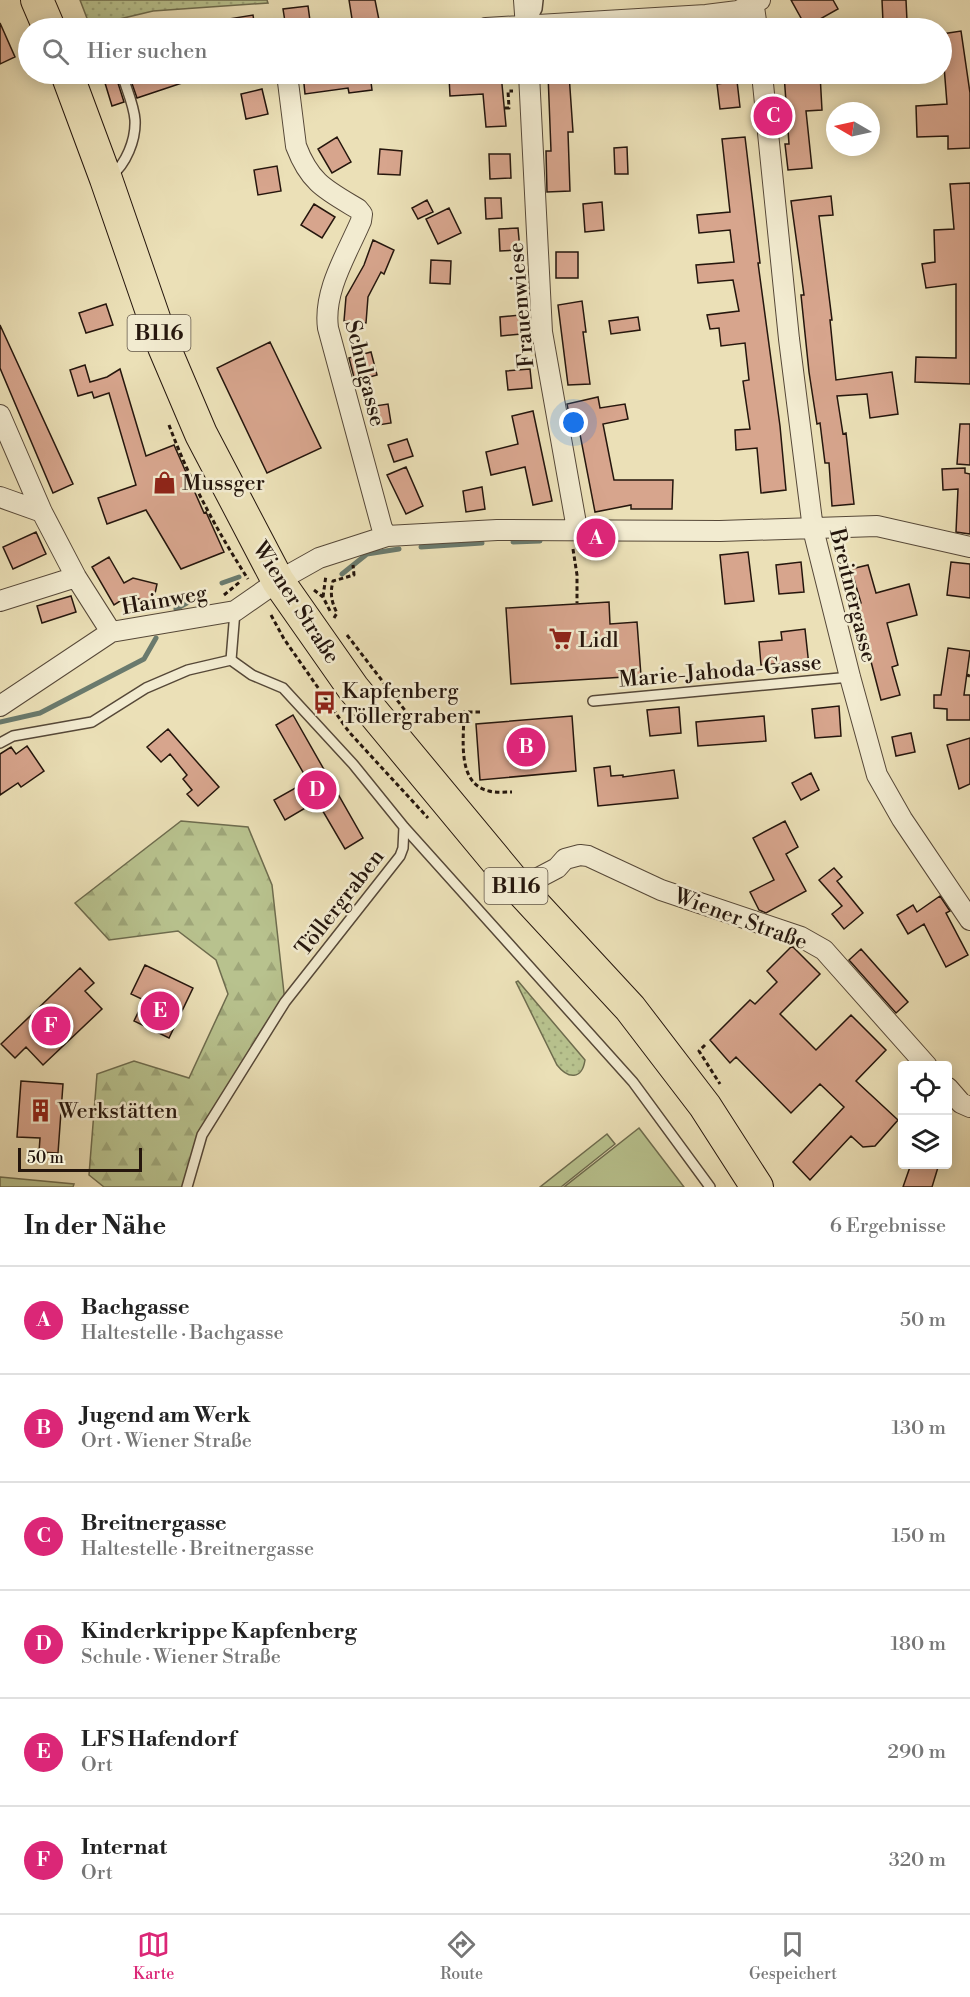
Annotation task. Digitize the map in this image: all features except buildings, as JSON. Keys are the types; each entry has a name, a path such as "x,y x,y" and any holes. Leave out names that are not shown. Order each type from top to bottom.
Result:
{"main road":[{"path":"37,0 45,18"},
{"name":"Wiener Straße","path":"71,84 164,347 201,434 278,581 353,688 519,888 630,1008 705,1106 757,1187"}],"street":[{"path":"524,0 526,18"},
{"path":"657,18 706,15 738,10 755,1 756,18"},
{"name":"Schulgasse","path":"288,84 299,154 317,183 358,209 362,214 328,299 326,313 328,328 382,528 387,536"},
{"name":"Frauenwiese","path":"529,84 542,332 577,529"},
{"name":"Breitnergasse","path":"763,84 789,339 813,529 850,677 878,775 902,819 970,920"},
{"path":"0,415 42,512 76,577 111,632"},
{"path":"0,496 42,512"},
{"name":"Hainweg","path":"0,706 111,632 235,611 278,581 320,558 387,536 496,530 720,531 877,526 970,548"},
{"path":"0,601 76,577"},
{"name":"Wiener Straße","path":"519,888 557,868 565,859 580,855 588,856 661,890 801,937 824,950 923,1061"},
{"path":"952,1093 961,1103 970,1107"}],"lane":[{"path":"532,18 537,9 538,0"},
{"path":"106,179 120,168 127,156 135,122 125,84"},
{"path":"231,660 235,611"},
{"path":"0,743 14,736 92,722 146,688 188,670 231,660 252,675 286,691 353,764 404,827 633,1082 710,1187"},
{"name":"Marie-Jahoda-Gasse","path":"594,701 850,677"},
{"name":"Töllergraben","path":"187,1187 202,1135 285,1002 400,856 403,848 404,827"}],"path":[{"path":"334,618 337,613 330,591 333,581 354,574 354,570"},
{"path":"225,592 241,581"},
{"path":"480,712 464,712 464,760 468,774 474,785 488,791 512,792"},
{"path":"705,1045 699,1051 721,1085 714,1091"}],"green space":[{"path":"80,0 267,0 268,3 153,11 124,18 87,18"},
{"path":"181,821 248,827 272,885 285,1002 202,1135 187,1187 104,1187 89,1175 97,1074 134,1061 189,1078 228,994 216,960 178,931 109,940 75,903"},
{"path":"518,981 585,1060 578,1074 570,1075 557,1065 516,982"},
{"path":"639,1128 684,1187 564,1187"},
{"path":"607,1134 615,1144 561,1187 540,1187"},
{"path":"0,1177 74,1184 73,1187 0,1187"}],"waterway":[{"path":"584,541 609,540"},
{"path":"513,542 540,541"},
{"path":"421,547 482,543"},
{"path":"342,574 367,554 399,549"},
{"path":"222,583 239,577"},
{"path":"176,609 201,595"},
{"path":"0,722 40,713 144,659 156,638"}],"place":[{"name":"Breitnergasse","path":"773,116"},
{"name":"Mussger","path":"164,482"},
{"name":"Bachgasse","path":"596,538"},
{"name":"Lidl","path":"560,639"},
{"name":"Kapfenberg Töllergraben","path":"324,703"},
{"name":"Jugend am Werk","path":"526,747"},
{"name":"Kinderkrippe Kapfenberg","path":"317,790"},
{"name":"LFS Hafendorf","path":"160,1011"},
{"name":"Internat","path":"51,1026"},
{"name":"Werkstätten","path":"40,1110"}]}
